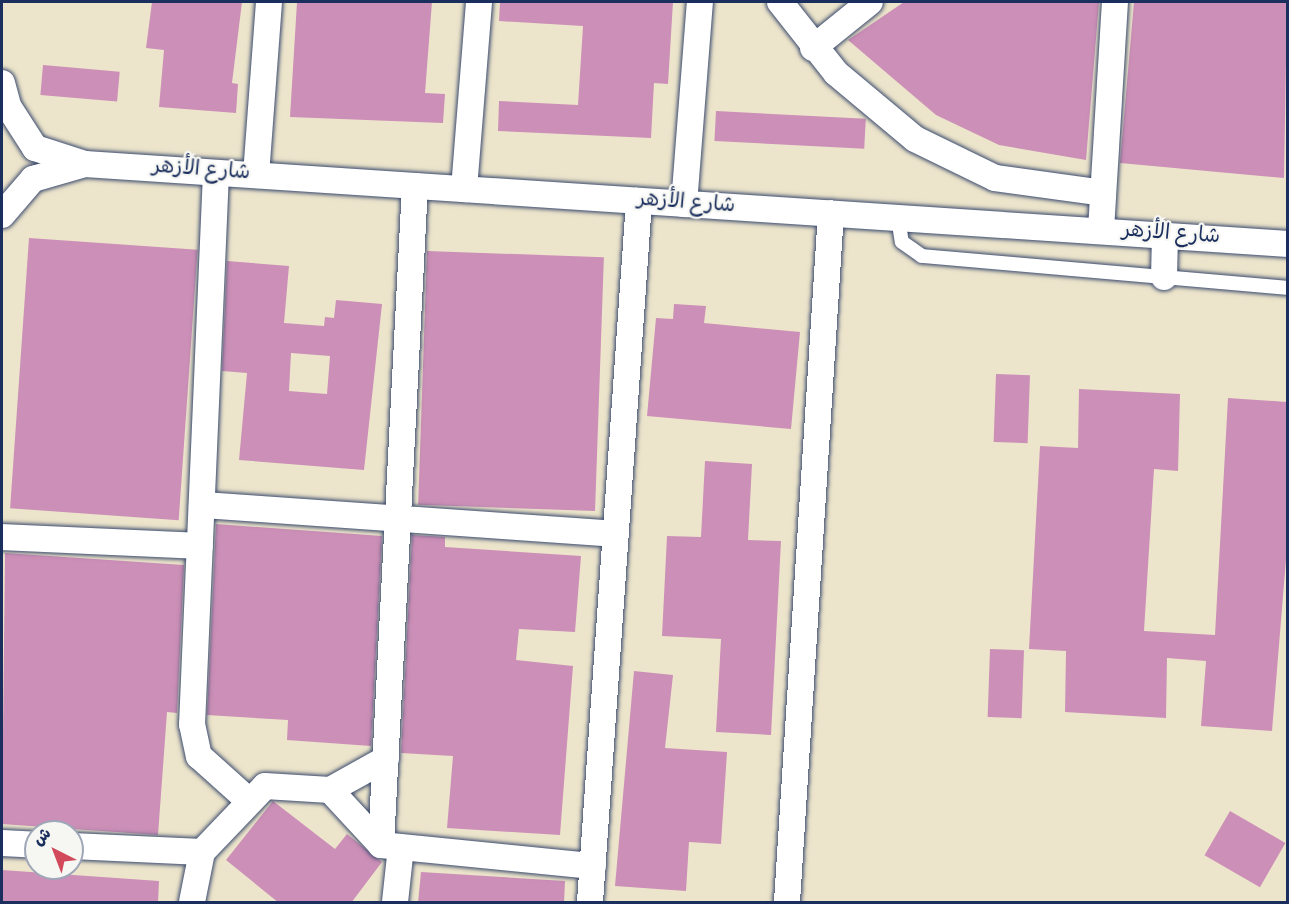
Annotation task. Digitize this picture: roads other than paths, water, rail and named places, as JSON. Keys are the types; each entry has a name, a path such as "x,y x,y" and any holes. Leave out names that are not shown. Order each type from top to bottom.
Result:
{"street":[{"path":"255,175 268,2"},
{"path":"464,189 479,2"},
{"path":"684,204 700,2"},
{"path":"780,2 813,48 887,120 961,165 1013,182 1103,193"},
{"path":"813,48 870,2"},
{"path":"1101,230 1115,2"},
{"name":"شارع الأزهر","path":"2,83 8,106 34,148 85,164 1287,244"},
{"name":"شارع الأزهر","path":"2,215 33,179 85,164"},
{"path":"216,172 194,744 247,799"},
{"path":"395,903 386,759 415,186"},
{"path":"590,903 639,201"},
{"path":"787,903 831,213"},
{"path":"1164,277 1165,235"},
{"path":"202,505 615,534"},
{"path":"2,537 200,546"},
{"path":"192,903 202,852 247,799 265,786 330,790 386,759"},
{"path":"330,790 391,846 592,866"},
{"path":"2,843 24,844"},
{"path":"84,847 202,852"}],"lane":[{"path":"898,218 902,242 922,256 1287,288"}]}
